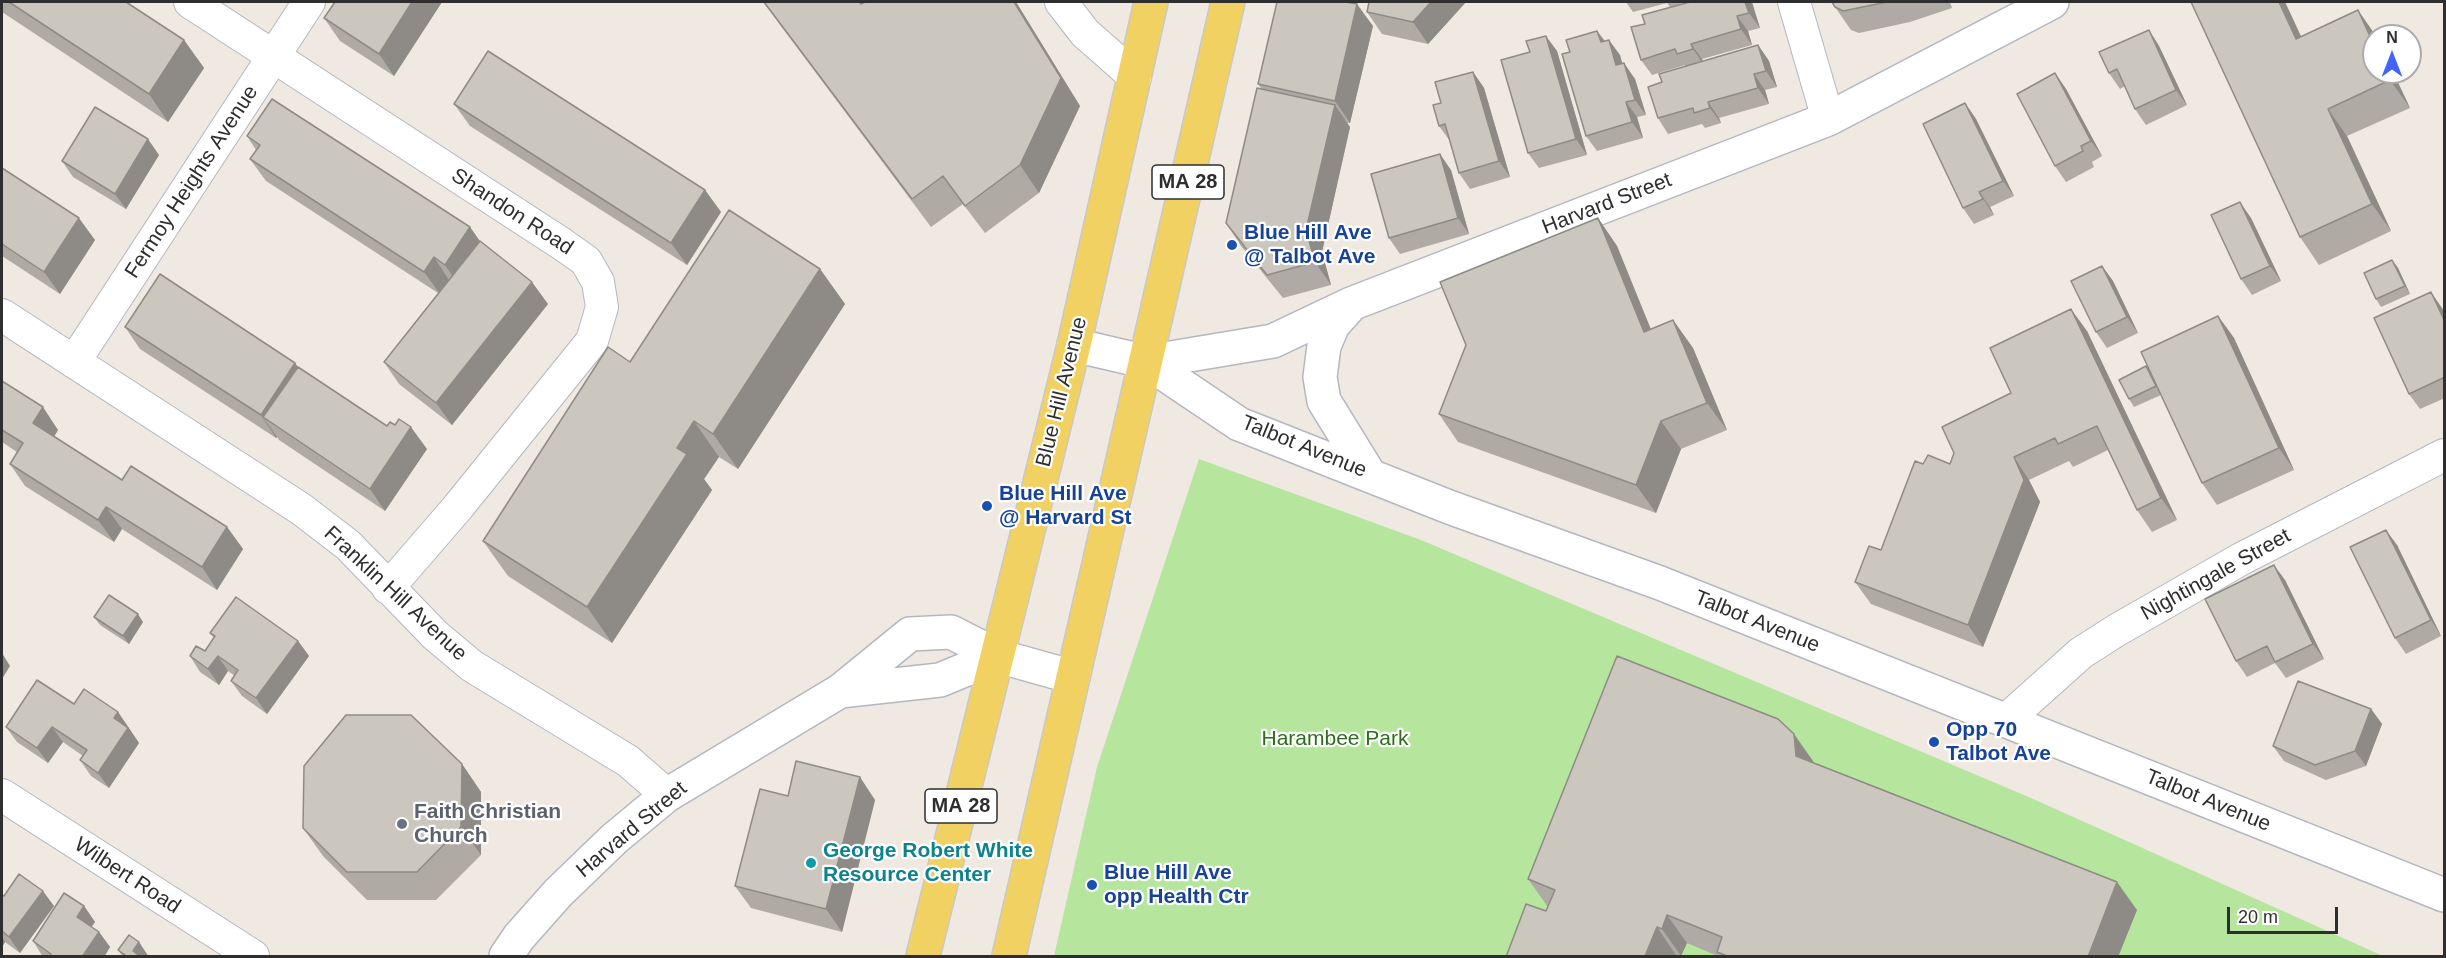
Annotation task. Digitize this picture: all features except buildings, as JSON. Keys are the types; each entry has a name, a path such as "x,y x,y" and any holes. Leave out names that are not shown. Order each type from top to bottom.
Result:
{"main road":[{"name":"Blue Hill Avenue","path":"923,957 1074,345 1151,2"},
{"name":"MA 28","path":"1009,957 1228,2"},
{"name":"Harvard Street","path":"1147,362 1273,341 1351,304 1828,119 2052,2"},
{"path":"1351,304 1333,325 1324,346 1320,377 1328,408 1369,474"},
{"name":"Talbot Avenue","path":"1074,345 1147,362 1239,423 1449,507 1660,583 2445,895"},
{"name":"Harvard Street","path":"506,957 519,937 558,893 614,839 667,795 840,691 910,634 951,632 998,656 1073,677"},
{"name":"Harvard Street","path":"840,691 940,680 998,656"}],"street":[{"name":"Shandon Road","path":"190,2 562,244 586,261 598,282 602,307 592,341 458,507 388,588"},
{"name":"Fermoy Heights Avenue","path":"74,362 309,2"},
{"path":"1061,2 1085,33 1135,77"},
{"path":"1794,2 1828,119"},
{"name":"Franklin Hill Avenue","path":"2,315 301,509 348,544 435,635 472,666 628,761 667,795"},
{"name":"Nightingale Street","path":"2006,721 2081,653 2108,635 2241,559 2445,455"},
{"name":"Wilbert Road","path":"2,795 253,957"}],"green space":[{"name":"Harambee Park","path":"1199,459 1421,540 2031,798 2383,956 1054,956 1097,767"}],"place":[{"name":"Blue Hill Ave @ Talbot Ave","path":"1232,245"},
{"name":"Blue Hill Ave @ Harvard St","path":"987,506"},
{"name":"Opp 70 Talbot Ave","path":"1934,742"},
{"name":"Faith Christian Church","path":"402,824"},
{"name":"George Robert White Resource Center","path":"811,863"},
{"name":"Blue Hill Ave opp Health Ctr","path":"1092,885"}]}
